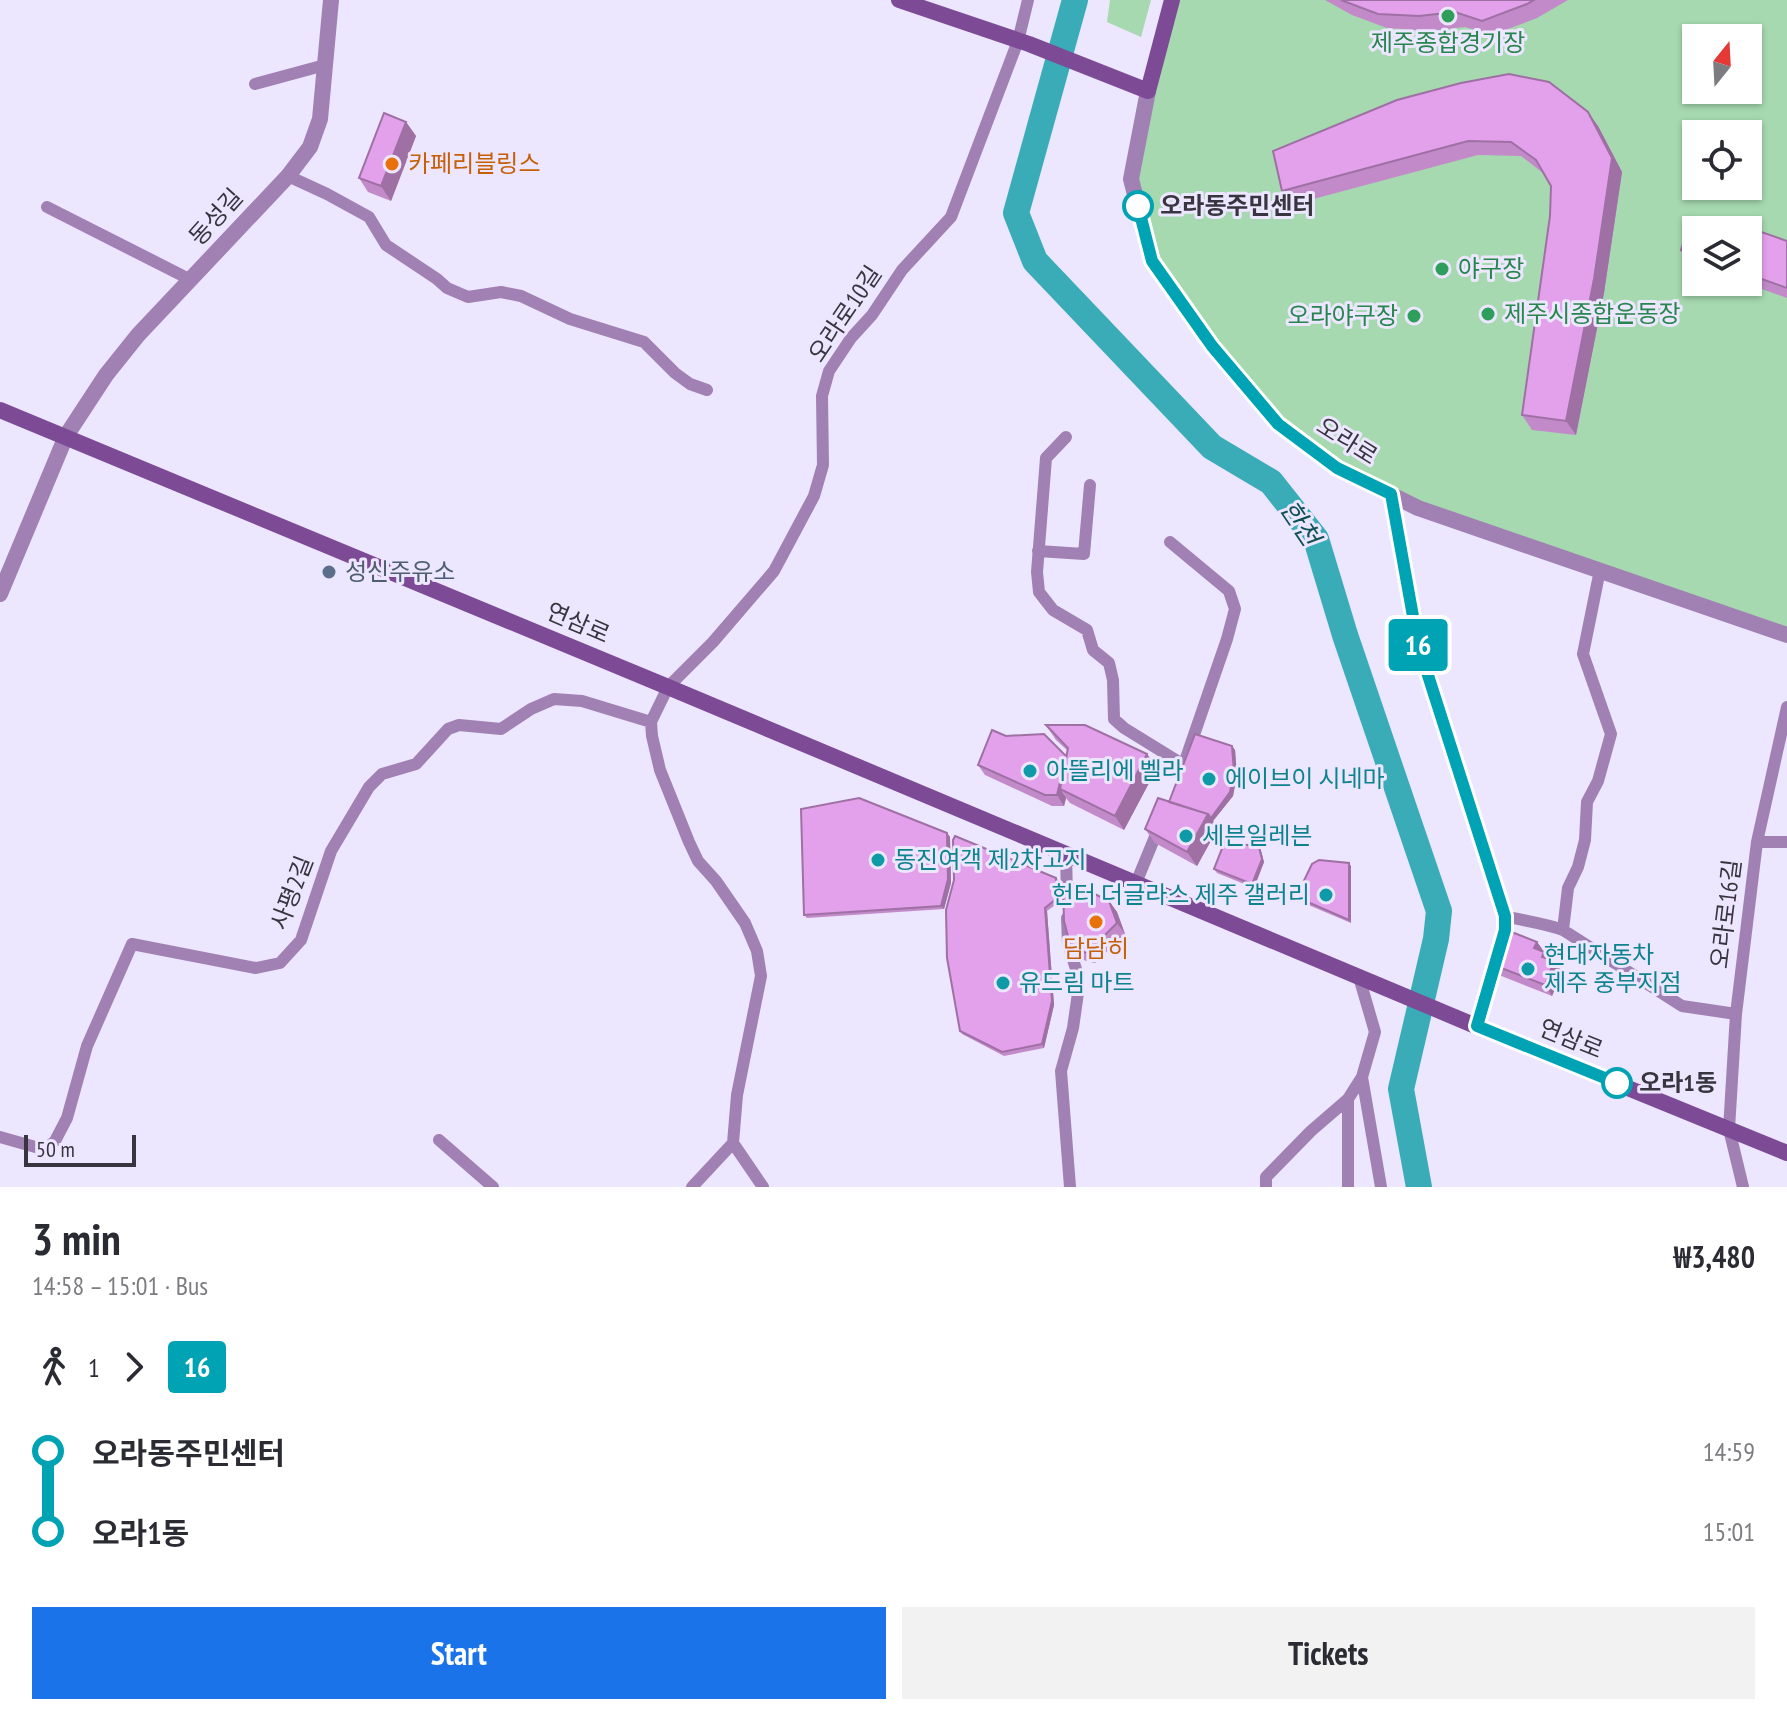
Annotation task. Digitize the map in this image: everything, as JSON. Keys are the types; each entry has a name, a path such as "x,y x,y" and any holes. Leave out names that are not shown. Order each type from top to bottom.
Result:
{"main road":[{"path":"899,0 1024,43 1148,91 1172,0"},
{"name":"연삼로","path":"0,410 1787,1153"}],"street":[{"name":"동성길","path":"0,594 66,436 106,375 130,345 288,176 310,147 320,119 331,0"},
{"name":"오라로10길","path":"651,722 668,687 713,642 764,583 788,546 814,496 823,465 822,396 829,371 902,270 951,217 1024,43 1028,0"},
{"path":"255,84 325,65"},
{"name":"오라로","path":"1148,91 1131,179 1152,261 1212,346 1278,424 1337,468 1418,508 1787,635"},
{"path":"288,176 369,217 386,245 447,288 468,297 501,292 521,296 570,319 644,342 682,379 707,390"},
{"path":"47,207 191,280"},
{"path":"1066,437 1046,458 1038,551 1039,592 1053,610 1087,630 1093,650 1109,663 1113,680 1114,719 1184,765"},
{"path":"1038,551 1084,554 1090,485"},
{"path":"1391,494 1418,644 1505,916 1505,930 1474,1025"},
{"path":"1170,542 1229,591 1235,609 1178,780"},
{"path":"1563,930 1568,888 1578,867 1585,840 1587,802 1598,781 1611,734 1583,654 1600,570"},
{"name":"사평2길","path":"0,1137 39,1148 55,1141 67,1118 87,1046 132,944 256,968 280,963 301,940 331,851 369,787 382,774 416,764 448,729 459,725 501,729 531,709 554,699 582,701 651,722"},
{"name":"오라로16길","path":"1743,1187 1729,1129 1736,1014 1757,842 1787,707"},
{"path":"651,722 660,770 689,842 698,861 745,923 757,951 761,976 737,1095 733,1143 692,1187"},
{"path":"1134,751 1184,765"},
{"path":"1136,883 1166,809"},
{"path":"1757,842 1787,842"},
{"path":"1066,854 1068,944 1076,969 1078,993 1073,1028 1061,1071 1070,1187"},
{"path":"1505,916 1563,930 1682,1006 1736,1014"},
{"path":"1266,1187 1266,1177 1348,1099 1362,1077 1375,1032 1359,977"},
{"path":"1362,1077 1381,1187"},
{"path":"1348,1099 1348,1187"},
{"path":"439,1140 493,1187"},
{"path":"733,1143 763,1187"}],"green space":[{"path":"1110,0 1151,0 1141,37 1107,22"},
{"name":"제주시종합운동장","path":"1173,0 1787,0 1787,632 1407,502 1278,424 1152,261 1131,179"}],"building":[{"path":"1341,0 1534,0 1482,21 1455,12 1419,16 1378,14"},
{"path":"1509,74 1549,82 1588,112 1612,158 1594,279 1566,421 1522,415 1550,216 1551,186 1536,160 1511,142 1468,141 1282,191 1273,151 1397,100"},
{"path":"384,113 406,122 381,186 359,178"},
{"path":"1762,232 1787,241 1787,288 1762,279"},
{"path":"1046,725 1085,725 1147,754 1115,816 1060,789 1068,748"},
{"name":"아뜰리에 벨라","path":"992,730 1006,736 1044,734 1066,756 1057,795 1045,795 978,765"},
{"name":"에이브이 시네마","path":"1195,734 1232,746 1234,772 1230,792 1211,818 1208,814 1169,802"},
{"name":"동진여객 제2차고지","path":"859,798 947,833 948,879 941,906 804,915 801,809"},
{"path":"1158,798 1208,814 1187,852 1145,829"},
{"name":"유드림 마트","path":"955,836 1056,878 1056,899 1045,908 1052,1001 1042,1044 1002,1052 960,1031 947,958 946,910 954,880"},
{"path":"1225,841 1259,847 1262,859 1252,884 1214,869"},
{"name":"헌터 더글라스 제주 갤러리","path":"1319,860 1349,863 1349,920 1296,897 1312,864"},
{"name":"담담히","path":"1068,881 1109,901 1117,923 1087,953 1071,948 1064,921 1063,886"},
{"name":"현대자동차 제주 중부지점","path":"1504,929 1537,942 1534,948 1544,952 1542,957 1554,961 1545,985 1491,964"}],"waterway":[{"name":"한천","path":"1075,0 1016,213 1035,261 1212,447 1271,482 1316,539 1345,635 1439,911 1436,939 1401,1089 1419,1187"}],"bus line":[{"name":"16","path":"1138,206 1152,261 1212,346 1278,424 1337,468 1391,494 1418,644 1505,916 1505,930 1477,1026 1617,1083"}],"place":[{"name":"제주종합경기장","path":"1448,16"},
{"name":"카페리블링스","path":"392,164"},
{"name":"오라동주민센터","path":"1138,206"},
{"name":"야구장","path":"1442,269"},
{"name":"제주시종합운동장","path":"1488,314"},
{"name":"오라야구장","path":"1414,316"},
{"name":"성신주유소","path":"329,572"},
{"name":"아뜰리에 벨라","path":"1030,771"},
{"name":"에이브이 시네마","path":"1209,779"},
{"name":"세븐일레븐","path":"1186,836"},
{"name":"동진여객 제2차고지","path":"878,860"},
{"name":"헌터 더글라스 제주 갤러리","path":"1326,895"},
{"name":"담담히","path":"1096,922"},
{"name":"현대자동차 제주 중부지점","path":"1528,969"},
{"name":"유드림 마트","path":"1003,983"},
{"name":"오라1동","path":"1617,1083"}]}
